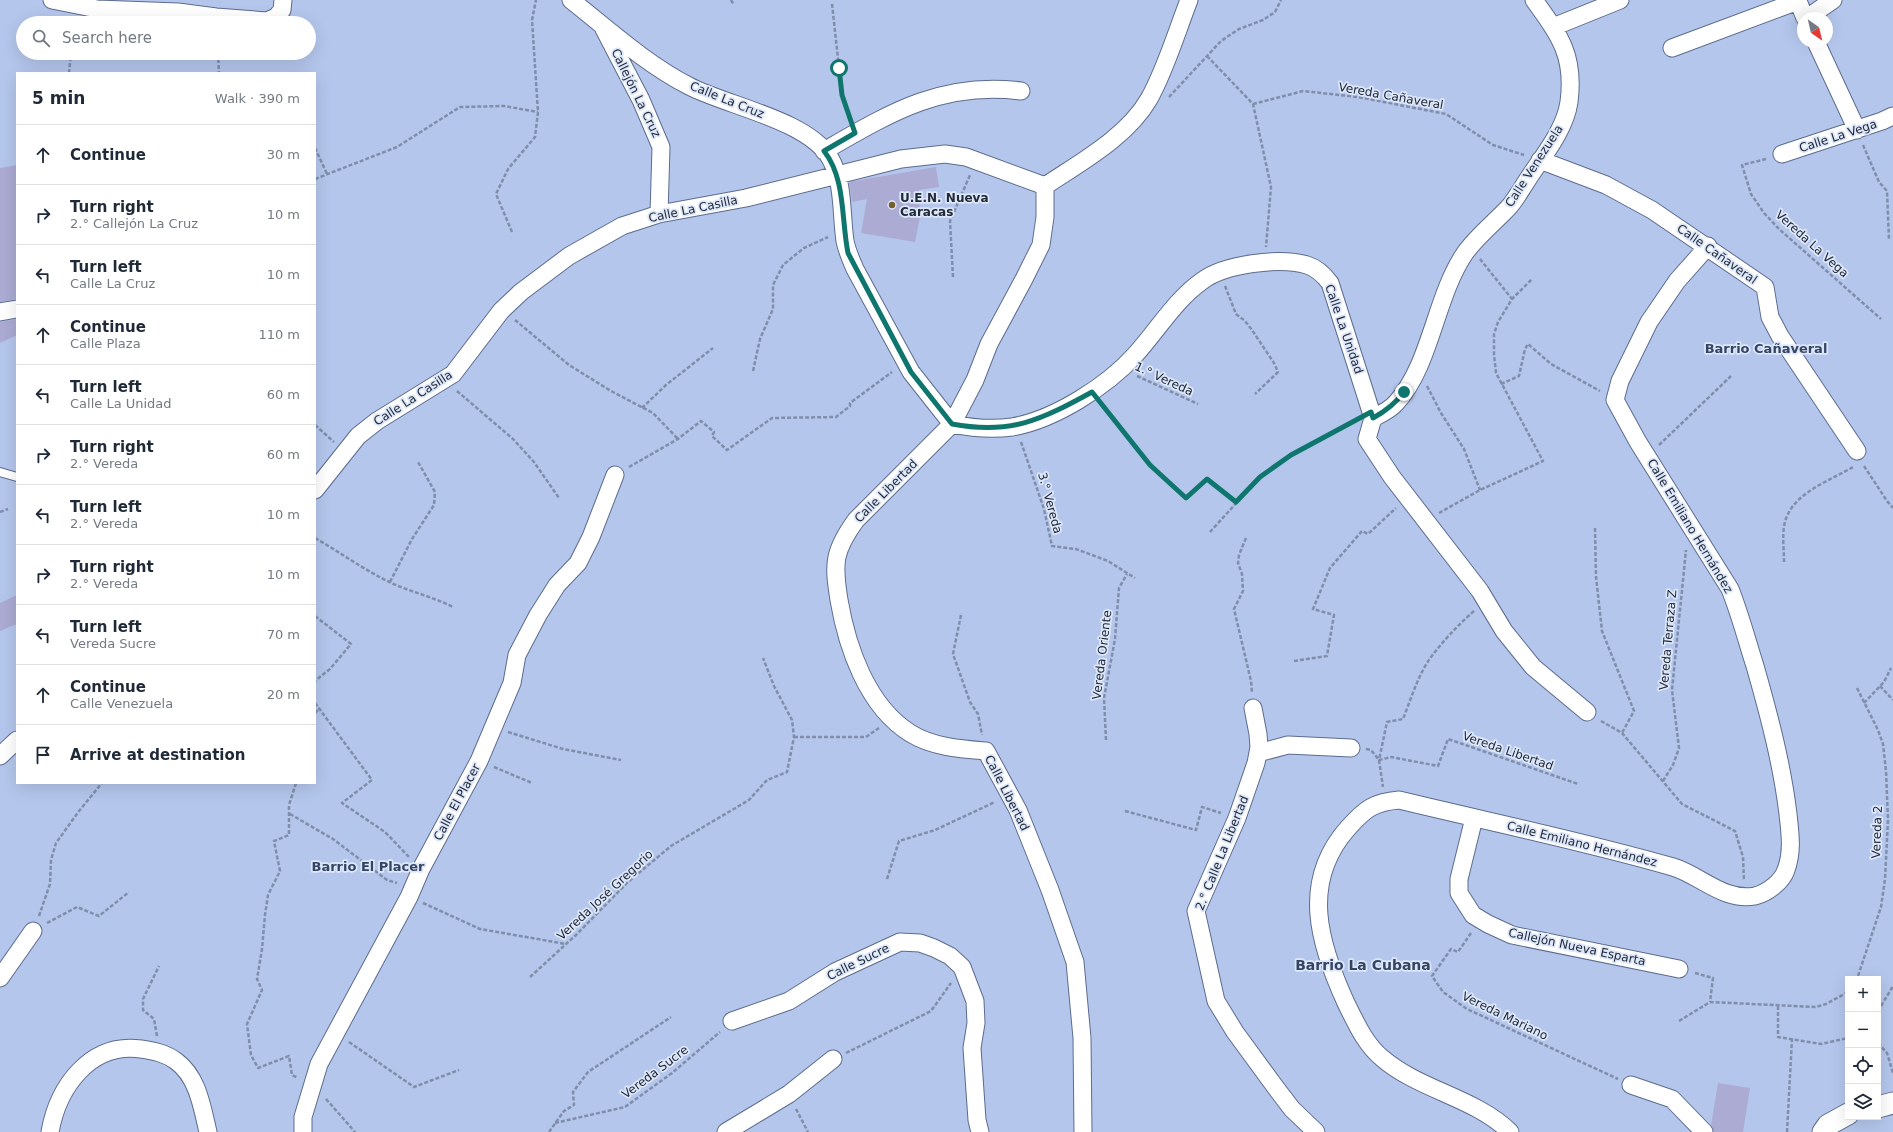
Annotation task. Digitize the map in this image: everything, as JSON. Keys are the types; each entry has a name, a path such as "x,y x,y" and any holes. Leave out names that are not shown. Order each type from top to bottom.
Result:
{"street":[{"path":"52,0 98,9 178,12 208,16"},
{"path":"277,16 282,10 283,0"},
{"name":"Calle La Cruz","path":"571,0 664,71 690,87 760,114 808,135 824,151 830,158 836,174 844,217 848,253 855,269 905,362 952,424"},
{"path":"1045,186 1114,138 1140,112 1152,92 1189,0"},
{"name":"Calle Venezuela","path":"1372,415 1395,404 1417,368 1453,275 1471,247 1511,205 1562,125 1569,103 1570,75 1566,51 1553,27 1534,0"},
{"path":"1553,27 1620,0"},
{"path":"1815,12 1833,0"},
{"path":"1672,48 1798,1 1803,12"},
{"name":"Callejón La Cruz","path":"601,24 641,100 661,146 659,214"},
{"path":"1819,48 1857,130"},
{"path":"824,151 855,133 907,107 947,93 984,88 1021,91"},
{"name":"Calle La Vega","path":"1782,154 1857,130 1893,116"},
{"name":"Calle La Casilla","path":"316,489 358,436 377,421 453,374 503,309 521,292 569,256 622,226 659,214 746,198 836,174 901,159 945,154 966,157 1045,186"},
{"name":"Calle Cañaveral","path":"1540,160 1606,185 1652,210 1708,246 1765,288 1770,317 1780,336 1859,456"},
{"name":"Calle Libertad","path":"1045,186 1045,217 1041,245 989,344 975,380 952,424 856,520 843,538 837,558 836,582 843,621 850,647 860,671 883,708 892,718 910,733 934,743 964,749 986,751 1018,810 1050,890 1075,962 1082,1038 1083,1132"},
{"path":"1615,400 1620,381 1648,322 1677,281 1708,246"},
{"name":"Calle La Unidad","path":"952,424 976,428 1013,427 1036,421 1092,392 1122,369 1185,296 1202,280 1221,270 1289,261 1308,265 1322,274 1330,283 1372,415"},
{"path":"0,312 16,309"},
{"name":"Calle Emiliano Hernández","path":"1510,1132 1488,1114 1454,1099 1382,1059 1368,1043 1359,1029 1339,987 1320,933 1318,908 1322,874 1337,840 1368,808 1385,801 1399,800 1621,851 1681,870 1715,888 1738,896 1754,896 1766,892 1778,882 1786,872 1791,842 1785,786 1765,701 1737,606 1730,589 1647,457 1615,400"},
{"path":"1372,415 1367,439 1486,600 1504,631 1533,667 1587,712"},
{"name":"Calle El Placer","path":"303,1132 303,1117 319,1064 411,893 479,760 512,683 517,655 538,615 557,585 578,563 591,537 615,475"},
{"name":"2.° Calle La Libertad","path":"1253,708 1258,734 1258,753 1256,763 1237,818 1196,911 1216,1001 1235,1032 1280,1094 1292,1109 1316,1132"},
{"path":"0,756 16,741"},
{"path":"1258,753 1288,745 1351,748"},
{"name":"Callejón Nueva Esparta","path":"1474,818 1459,879 1460,893 1473,915 1512,935 1679,969"},
{"path":"0,978 33,931"},
{"name":"Calle Sucre","path":"732,1021 789,1001 835,972 900,942 920,943 934,948 950,956 962,967 975,1001 976,1023 972,1048 977,1120 980,1132"},
{"path":"50,1132 52,1119 63,1091 78,1071 92,1059 115,1050 136,1049 160,1052 176,1062 189,1076 200,1099 208,1132"},
{"path":"726,1132 789,1094 833,1059"},
{"path":"1631,1085 1672,1099 1704,1132"},
{"path":"1881,1106 1893,1103"},
{"path":"1823,1132 1828,1125 1845,1116"}],"lane":[{"path":"0,472 16,477"}],"path":[{"path":"512,232 496,194 508,169 535,137 538,112 532,20 536,0"},
{"path":"731,0 734,5"},
{"path":"1140,112 1171,96 1221,40 1239,29 1263,20 1275,12 1281,0"},
{"path":"832,4 842,95 855,133"},
{"path":"1207,56 1253,104 1271,186 1265,263"},
{"path":"69,72 70,60"},
{"path":"218,60 219,72"},
{"name":"Vereda Cañaveral","path":"1253,104 1304,91 1358,98 1446,114 1492,144 1540,160"},
{"path":"316,179 397,147 460,107 504,106 538,112"},
{"path":"1857,130 1879,182 1887,191 1889,240"},
{"path":"316,150 327,174"},
{"name":"Vereda La Vega","path":"1782,154 1742,165 1751,194 1779,229 1881,319"},
{"path":"953,277 950,221 964,185 978,161"},
{"path":"753,371 760,339 773,309 773,284 783,265 804,248 845,230"},
{"path":"1471,247 1512,299"},
{"path":"1221,270 1228,297 1236,314 1245,321 1252,330 1274,363 1278,372 1255,394"},
{"path":"1427,520 1480,490 1543,461 1496,373 1494,334 1501,315 1512,299 1532,280"},
{"path":"503,309 537,340 569,365 611,391 653,414 678,439"},
{"path":"1501,384 1519,376 1525,349 1528,344 1551,364 1583,380 1615,400"},
{"path":"642,408 666,385 713,348"},
{"path":"615,475 678,439 701,421 714,432 712,436 727,450 772,418 836,417 850,406 850,403 905,362"},
{"path":"1417,368 1441,413 1464,449 1480,490"},
{"name":"1.° Vereda","path":"1122,369 1198,404"},
{"path":"1647,457 1731,376"},
{"path":"445,380 513,439 534,462 559,498"},
{"path":"1092,392 1150,465 1186,498 1207,479 1236,502"},
{"path":"1210,532 1260,477 1291,455 1372,415"},
{"path":"316,426 345,452"},
{"name":"3.° Vereda","path":"1013,427 1025,451 1044,509 1052,546 1076,548 1108,561 1135,578"},
{"path":"1784,562 1784,532 1786,516 1794,504 1802,496 1859,456 1893,508"},
{"path":"390,582 412,539 434,505 435,492 418,462"},
{"path":"1294,661 1327,656 1334,615 1313,609 1330,568 1362,531 1368,534 1408,496"},
{"path":"0,512 8,509"},
{"name":"Vereda Terraza Z","path":"1663,781 1673,765 1679,748 1672,690 1685,566 1687,520"},
{"path":"1595,528 1596,577 1602,631 1634,711 1622,733"},
{"path":"1246,538 1239,555 1238,563 1242,574 1243,591 1234,609 1251,681 1253,708"},
{"path":"316,539 357,565 390,582 432,597 452,607"},
{"name":"Vereda Oriente","path":"1106,740 1104,698 1115,640 1119,588 1127,574"},
{"path":"1385,801 1379,760 1387,722 1403,719 1414,691 1430,658 1454,629 1486,600"},
{"path":"961,615 953,654 970,702 978,714 986,751"},
{"path":"316,617 351,644 330,669 316,680"},
{"name":"Vereda José Gregorio","path":"530,977 566,944 628,882 672,846 749,800 767,780 787,772 794,737 792,720 774,686 763,658"},
{"path":"1864,703 1880,686 1891,668"},
{"path":"1880,686 1893,700"},
{"name":"Vereda 2","path":"1857,688 1878,730 1883,744 1888,820 1885,878 1881,907 1858,976"},
{"path":"316,704 372,780 342,803 385,832 422,869"},
{"path":"1587,712 1622,733 1682,804 1735,831 1743,857 1745,896"},
{"path":"794,737 866,736 892,718"},
{"path":"492,728 563,749 621,760"},
{"name":"Vereda Libertad","path":"1379,760 1391,757 1438,766 1448,739 1578,784"},
{"path":"1351,748 1371,750 1379,760"},
{"path":"479,760 532,783"},
{"path":"33,931 50,884 50,860 56,843 79,810 101,784"},
{"path":"296,784 289,805 289,835 274,841 280,871 268,895 257,979 262,990 247,1024 251,1055 258,1068 289,1056 292,1075 312,1085 355,1132"},
{"path":"887,879 899,841 935,830 1010,796"},
{"path":"1125,811 1196,830 1202,807 1237,818"},
{"path":"290,814 333,839 387,880 480,929 566,944"},
{"path":"33,931 77,907 99,916 129,892"},
{"name":"Vereda Mariano","path":"1480,919 1458,952 1451,949 1432,976 1443,992 1467,1009 1631,1085"},
{"path":"159,966 142,998 143,1010 154,1019 160,1052"},
{"path":"833,1059 931,1011 962,967"},
{"path":"1679,969 1713,978 1710,1002"},
{"path":"1881,1006 1893,986"},
{"path":"1679,1021 1710,1002 1816,1007 1826,1004 1845,994"},
{"path":"1778,1006 1778,1037 1821,1044 1845,1039"},
{"path":"549,1132 564,1111 574,1105 573,1092 588,1072 671,1018"},
{"name":"Vereda Sucre","path":"555,1122 625,1107 672,1073 732,1021"},
{"path":"337,1033 414,1087 459,1070"},
{"path":"1787,1132 1792,1039"},
{"path":"1881,1046 1887,1053 1893,1073"},
{"path":"789,1094 808,1132"}],"building":[{"path":"16,165 16,299 0,302 0,168"},
{"name":"U.E.N. Nueva Caracas","path":"936,167 939,187 919,190 920,217 915,242 861,233 867,199 852,202 849,182"},
{"path":"16,319 16,335 0,343 0,322"},
{"path":"16,595 16,624 0,631 0,603"},
{"path":"1718,1083 1750,1088 1743,1132 1714,1132 1711,1125"}],"place":[{"name":"U.E.N. Nueva Caracas","path":"892,205"}],"district":[{"name":"Barrio Cañaveral","path":"1766,348"},
{"name":"Barrio El Placer","path":"368,866"},
{"name":"Barrio La Cubana","path":"1363,965"}],"route":[{"path":"839,68 842,95 855,133 824,151 830,158 836,174 844,217 845,240 848,253 855,269 911,372 952,424 976,428 1013,427 1036,421 1092,392 1150,465 1186,498 1207,479 1236,502 1260,477 1291,455 1371,412 1373,418 1383,413 1395,404 1404,392"}]}
